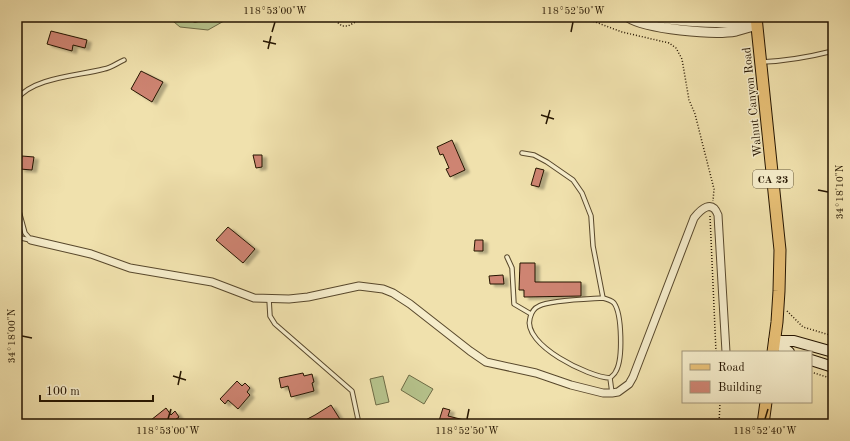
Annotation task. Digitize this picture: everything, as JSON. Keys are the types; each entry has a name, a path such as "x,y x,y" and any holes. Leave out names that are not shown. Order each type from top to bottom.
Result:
{"main road":[{"name":"Walnut Canyon Road","path":"756,21 780,250 778,302 773,346"},
{"path":"773,346 794,341 833,352"},
{"path":"773,346 786,351"},
{"path":"812,360 833,367"},
{"path":"763,424 766,403"}],"street":[{"path":"628,17 635,22 662,28 709,32 734,31 756,21"},
{"path":"657,17 685,21 756,21"},
{"path":"31,240 91,254 130,268 205,280 254,298 289,300 359,286 383,289 393,293 410,304 470,352 486,362 536,373 585,388 612,393 618,392 625,387 633,377 694,218 700,210 705,207 712,207 716,210 718,215 726,351"}],"lane":[{"path":"187,17 195,20 205,17"},
{"path":"761,62 782,61 833,51"},
{"path":"17,99 24,92 35,85 106,69 124,60"},
{"path":"522,153 534,155 547,162 573,180 582,192 591,216 594,246 603,298"},
{"path":"17,204 25,233 31,240"},
{"path":"17,237 31,240"},
{"path":"508,257 512,268 514,304 531,314"},
{"path":"610,378 602,378 573,366 539,343 530,330 529,322 531,314 537,307 546,303 603,298 610,300 617,308 621,342 617,370 610,378 612,393"},
{"path":"269,299 270,316 275,324 352,392 359,424"}],"path":[{"path":"332,17 342,26 348,26 365,17"},
{"path":"582,17 622,32 668,43 676,48 682,59 689,100 695,114 714,189 713,201"},
{"path":"711,213 716,351"},
{"path":"778,302 803,327 833,336"},
{"path":"812,372 833,379"},
{"path":"719,424 720,403"}],"green space":[{"path":"168,17 231,17 208,30 180,27"},
{"path":"409,375 433,389 424,404 401,390"},
{"path":"383,376 389,402 376,405 370,379"}],"building":[{"path":"51,31 87,40 85,48 73,45 72,51 47,44"},
{"path":"141,71 163,82 152,102 131,89"},
{"path":"452,140 465,170 450,177 446,169 449,168 443,154 440,155 437,147"},
{"path":"253,155 262,155 262,167 256,168"},
{"path":"22,156 34,157 32,170 20,169"},
{"path":"536,168 544,170 539,187 531,185"},
{"path":"228,227 255,249 243,263 216,240"},
{"path":"475,240 483,240 483,251 474,251"},
{"path":"520,263 535,263 535,282 581,282 581,296 524,297 524,290 519,290"},
{"path":"503,275 504,284 490,284 489,276"},
{"path":"303,373 304,376 312,374 314,391 291,397 288,386 281,388 279,378"},
{"path":"237,381 242,386 245,383 250,388 247,392 250,395 238,409 228,400 225,404 220,399"},
{"path":"331,405 343,424 298,424 315,415"},
{"path":"166,408 171,415 175,411 179,417 175,420 179,424 146,424"},
{"path":"443,408 450,410 448,416 472,422 472,424 438,424"}]}
